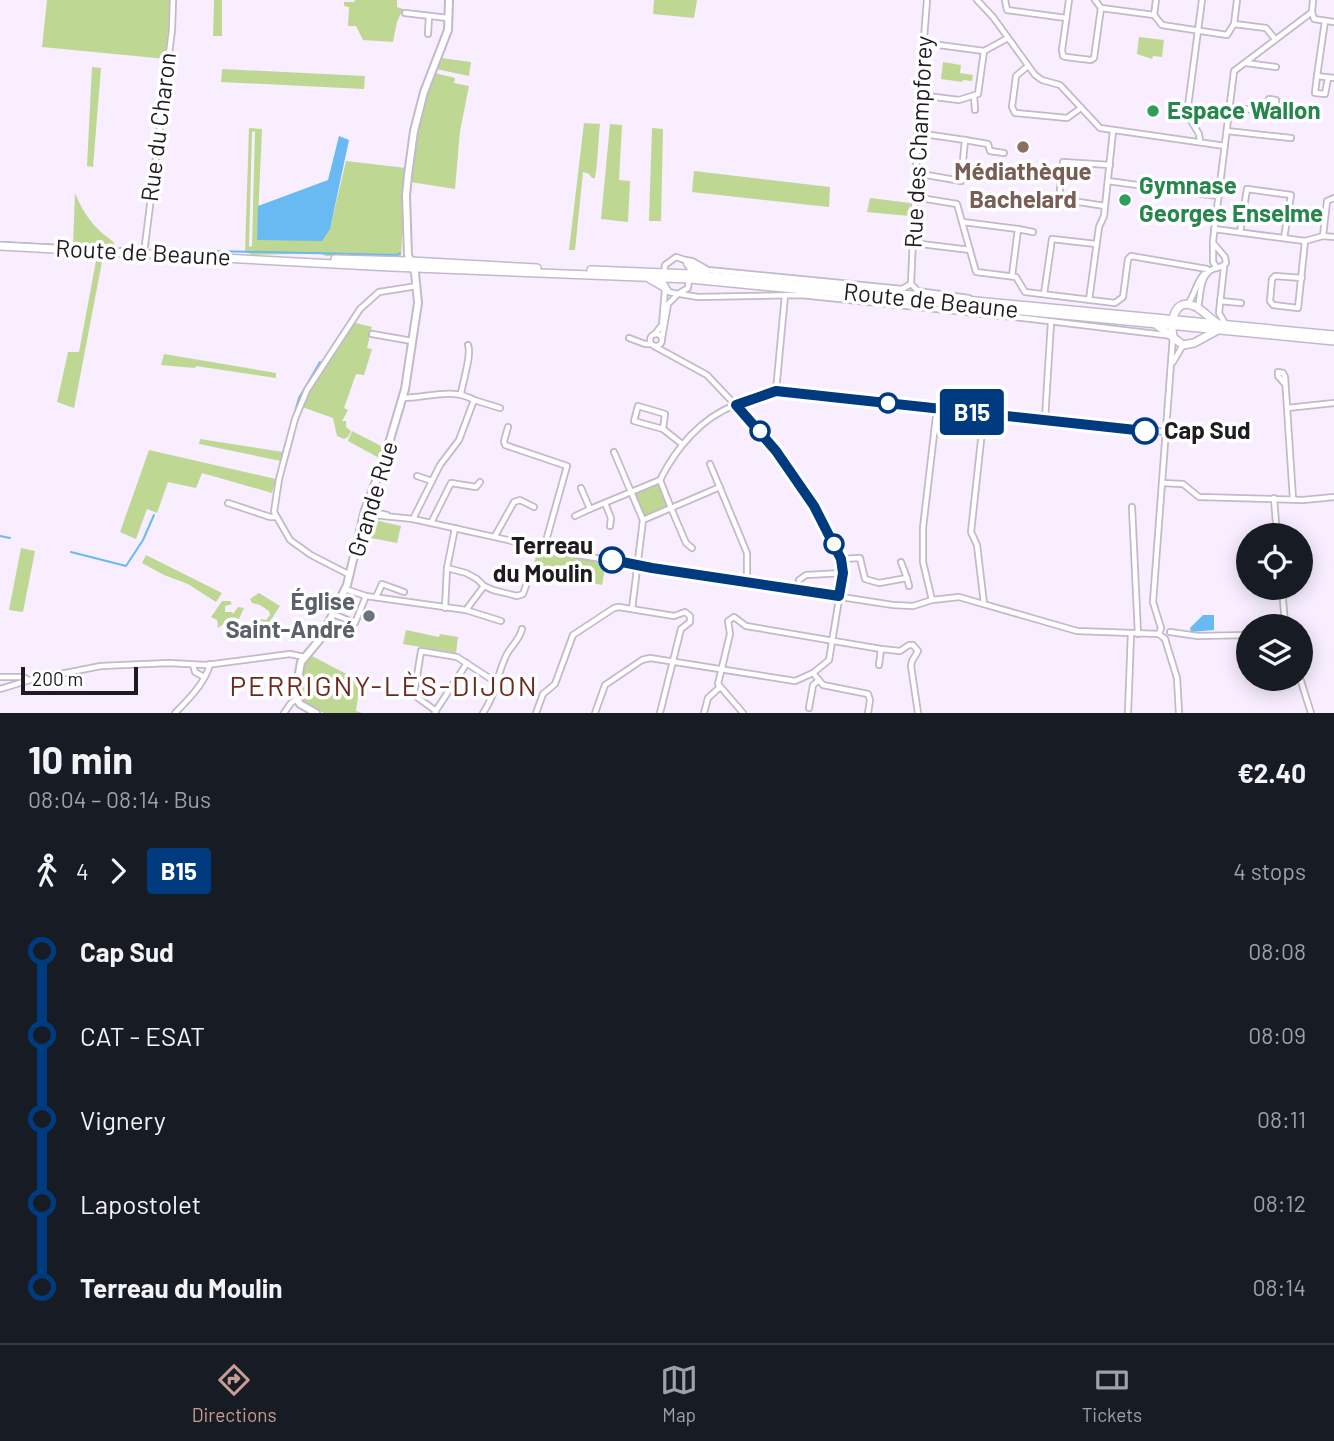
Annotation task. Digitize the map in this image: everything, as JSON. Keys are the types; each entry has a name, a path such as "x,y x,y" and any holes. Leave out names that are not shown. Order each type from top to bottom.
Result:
{"main road":[{"name":"Grande Rue","path":"297,699 298,677 304,657 321,638 350,575 364,512 403,398 418,309 416,286 408,256 406,196 414,131 424,92 448,30 449,0"},
{"name":"Route de Beaune","path":"0,246 286,261 646,274 663,272 689,282 705,278 977,301 1156,321"},
{"path":"687,262 705,278"},
{"path":"646,274 663,272"},
{"path":"646,274 665,288"},
{"name":"Route de Beaune","path":"705,278 1156,321 1172,320 1203,326 1334,335"},
{"path":"689,282 705,278"},
{"path":"1156,321 1183,345 1191,345 1221,327 1199,309 1188,304 1179,308 1172,320 1173,336"},
{"path":"1197,341 1203,326 1199,309"},
{"path":"1156,321 1172,320"},
{"name":"Route de Beaune","path":"1221,327 1334,341"},
{"path":"297,699 300,704 316,713"}],"street":[{"name":"Rue du Charon","path":"144,253 172,30 173,0"},
{"name":"Rue des Champforey","path":"911,284 919,94 927,0"},
{"path":"977,0 1028,66 1042,80 1060,85 1100,128 1225,146"},
{"path":"1005,0 1007,10 1066,18"},
{"path":"1069,0 1063,56 1091,60 1094,58 1101,8 1095,0"},
{"path":"1154,15 1156,0"},
{"path":"1200,142 1199,134 1186,114 1202,0"},
{"path":"1101,8 1154,15 1162,25 1227,35 1234,24 1237,0"},
{"path":"1314,0 1314,19 1334,22"},
{"path":"1213,261 1214,229 1234,71 1312,12"},
{"path":"405,13 449,18"},
{"path":"428,34 429,16"},
{"path":"1317,76 1331,78 1325,94 1315,93 1317,76 1325,21"},
{"path":"1234,24 1266,28 1275,40"},
{"path":"924,43 984,51 1008,38"},
{"path":"919,94 959,100 974,96 978,93 984,51"},
{"path":"1245,63 1276,66"},
{"path":"1028,66 1016,76 1012,107 1015,113 1067,118 1081,108"},
{"path":"974,96 975,110"},
{"path":"1230,107 1266,112"},
{"path":"1089,300 1114,131"},
{"path":"1227,131 1291,138"},
{"path":"917,133 988,144 990,151 1004,153"},
{"path":"915,173 961,180 965,140"},
{"path":"1105,206 1059,199 1063,162 1110,165"},
{"path":"1108,181 1218,197"},
{"path":"1240,232 1247,188 1292,195 1284,238"},
{"path":"914,197 957,204 976,272 1012,276 1018,279 1025,292 1116,302 1123,297 1129,257 1207,269"},
{"path":"1324,236 1327,201 1334,198"},
{"path":"963,222 1033,232"},
{"path":"1012,276 1018,229"},
{"path":"1214,229 1305,241 1324,236 1334,237"},
{"path":"1044,294 1052,239 1096,244"},
{"path":"1199,309 1203,279 1210,271 1221,267 1227,261 1213,241"},
{"path":"1302,278 1275,276 1272,279 1270,300 1273,305 1298,308 1302,278 1305,241"},
{"path":"913,243 970,250"},
{"path":"1188,304 1200,279 1217,255 1222,255"},
{"name":"Route de Beaune","path":"663,272 676,257 687,262 692,261 708,270 902,289 911,284 918,291 963,296 977,301"},
{"path":"1213,261 1221,267"},
{"path":"687,262 694,297"},
{"path":"1221,267 1221,327"},
{"path":"653,340 662,325 665,288 663,272"},
{"path":"671,356 662,340 668,304 689,282"},
{"path":"350,575 296,546 276,517 274,507 281,474 293,425 307,390 360,309 379,292 416,286"},
{"path":"665,288 672,293 694,297 785,294 1173,336 1153,603 1161,628 1158,635"},
{"path":"776,391 785,294"},
{"path":"1220,301 1241,303"},
{"path":"1045,419 1051,322"},
{"path":"372,334 413,342"},
{"path":"632,339 662,340"},
{"path":"653,340 662,340"},
{"path":"595,713 602,688 647,658 795,681 813,673 829,660 833,640 843,573 841,559 802,488 759,430 707,375 671,356 653,340"},
{"path":"461,394 463,373 471,349 468,345"},
{"path":"1172,362 1183,345"},
{"path":"1284,384 1293,499"},
{"path":"575,516 660,480 682,444 708,421 736,405 776,391 1166,432"},
{"path":"403,398 461,394 500,408"},
{"path":"413,519 440,465 459,440 474,400"},
{"path":"1287,408 1334,403"},
{"path":"663,429 665,414 638,406 634,421 663,429 682,444"},
{"path":"929,601 923,562 923,528 937,408"},
{"path":"984,413 971,532 977,545 984,604"},
{"path":"508,427 505,445 567,466 544,548"},
{"path":"614,452 643,520 632,609"},
{"path":"710,464 747,553 747,583"},
{"path":"417,477 432,481"},
{"path":"660,480 686,543 692,548"},
{"path":"431,523 451,483 478,487"},
{"path":"1162,483 1183,484 1199,497 1334,497"},
{"path":"643,520 719,487"},
{"path":"581,488 590,509"},
{"path":"1274,498 1276,523"},
{"path":"495,537 514,502 520,500 534,507"},
{"path":"228,503 276,517"},
{"path":"604,503 611,518 610,526"},
{"path":"1132,507 1138,634"},
{"path":"364,512 413,519 544,548 747,583 898,606 959,597 1077,631 1158,635 1165,639 1177,678 1179,713"},
{"path":"445,608 447,568 455,528"},
{"path":"841,559 860,558 863,577 870,582 884,583 906,578"},
{"path":"901,562 909,586"},
{"path":"447,568 474,576 484,586 520,596 525,592 528,580"},
{"path":"799,580 806,575 843,573"},
{"path":"376,597 382,584 404,592"},
{"path":"466,610 484,586"},
{"path":"345,589 366,596 466,610 501,621"},
{"path":"333,614 355,623 366,596"},
{"path":"536,713 543,694 555,684 573,634 614,608 674,616 683,612 690,615 690,621 681,629 660,713"},
{"path":"743,713 720,687 720,668 730,634 728,621 734,617 746,626 881,649 900,651 911,645 918,653 911,666 918,713"},
{"path":"1161,628 1198,636 1236,635"},
{"path":"483,713 489,704 507,653 521,635 522,629"},
{"path":"1165,639 1170,636 1170,632"},
{"path":"1128,713 1131,634"},
{"path":"879,665 881,649"},
{"path":"467,663 435,712 414,695 420,653 424,650 454,656 467,663 496,683"},
{"path":"0,689 30,680 101,666 210,664 290,654 304,657"},
{"path":"175,713 204,677 210,664"},
{"path":"193,665 195,673 204,677"},
{"path":"813,673 818,681 829,687 867,694 870,700 868,713"},
{"path":"0,677 23,677 30,680"},
{"path":"809,708 813,685 818,681"},
{"path":"704,713 708,698 720,687"},
{"path":"1304,691 1311,713"},
{"path":"284,713 297,699"}],"green space":[{"path":"47,0 170,0 166,59 42,47"},
{"path":"214,0 222,0 222,36 213,36"},
{"path":"397,0 397,7 403,9 393,42 363,40 356,26 348,26 349,7 344,6 344,2"},
{"path":"654,0 697,0 694,18 653,14"},
{"path":"1139,37 1164,40 1162,57 1153,56 1152,59 1137,54"},
{"path":"441,58 471,62 469,76 436,69"},
{"path":"943,62 961,65 960,73 973,75 972,81 941,79"},
{"path":"92,67 101,68 93,167 87,166"},
{"path":"222,69 365,76 364,89 221,82"},
{"path":"435,73 455,78 454,83 469,86 460,131 455,189 410,182 418,123"},
{"path":"584,123 600,124 596,172 595,178 592,178 583,172 575,250 569,250"},
{"path":"610,124 622,125 619,180 630,181 628,222 601,219"},
{"path":"249,128 262,129 257,240 330,228 346,161 406,168 401,256 326,256 320,253 253,255 245,252","holes":["255,131 252,246 249,247 252,132"]},
{"path":"652,128 663,129 661,221 649,221"},
{"path":"694,171 830,187 829,207 692,192"},
{"path":"75,193 89,219 117,248 73,246"},
{"path":"870,198 910,203 909,216 867,212"},
{"path":"96,261 102,262 74,408 57,402 68,352 79,352"},
{"path":"352,322 372,327 367,348 372,349 364,375 356,374 344,408 348,410 342,421 346,421 346,427 351,431 344,439 337,436 333,418 302,407 309,390"},
{"path":"164,354 276,373 276,378 196,366 161,365"},
{"path":"352,431 385,448 381,459 348,441"},
{"path":"200,439 283,452 281,461 199,444"},
{"path":"149,450 276,479 272,493 202,473 196,488 168,482 157,513 147,509 136,539 120,532"},
{"path":"654,484 660,485 668,506 645,517 635,494"},
{"path":"375,520 401,526 397,543 371,538"},
{"path":"21,548 35,551 23,612 9,610"},
{"path":"538,549 606,562 602,585 532,571"},
{"path":"146,555 222,593 216,602 188,584 142,563"},
{"path":"259,593 280,606 265,629 258,622 261,619 266,620 270,615 269,611 252,603 250,599"},
{"path":"222,601 230,601 232,604 225,606 225,612 233,614 238,607 244,608 234,630 229,627 229,620 218,628 217,620 211,617"},
{"path":"406,630 439,637 440,634 458,637 456,653 403,644"},
{"path":"310,655 360,681 356,711 362,713 324,713 302,702 300,678"}],"water":[{"path":"339,136 349,140 330,229 322,241 257,240 258,206 328,180"},
{"path":"1203,615 1214,615 1214,630 1191,632 1190,628"}],"waterway":[{"path":"0,242 116,248"},
{"path":"121,248 139,248"},
{"path":"169,250 400,253"},
{"path":"282,456 299,398 320,362"},
{"path":"71,552 126,566 143,540 154,515"},
{"path":"0,536 10,538"}],"bus line":[{"name":"B15","path":"612,560 839,596 843,573 841,559 814,506 776,451 736,405 776,391 1145,431"}],"place":[{"name":"Espace Wallon","path":"1153,111"},
{"name":"Médiathèque Bachelard","path":"1023,147"},
{"name":"Gymnase Georges Enselme","path":"1125,200"},
{"name":"Cap Sud","path":"1145,431"},
{"name":"Terreau du Moulin","path":"612,560"},
{"name":"Église Saint-André","path":"369,616"}],"district":[{"name":"PERRIGNY-LÈS-DIJON","path":"384,686"}]}
